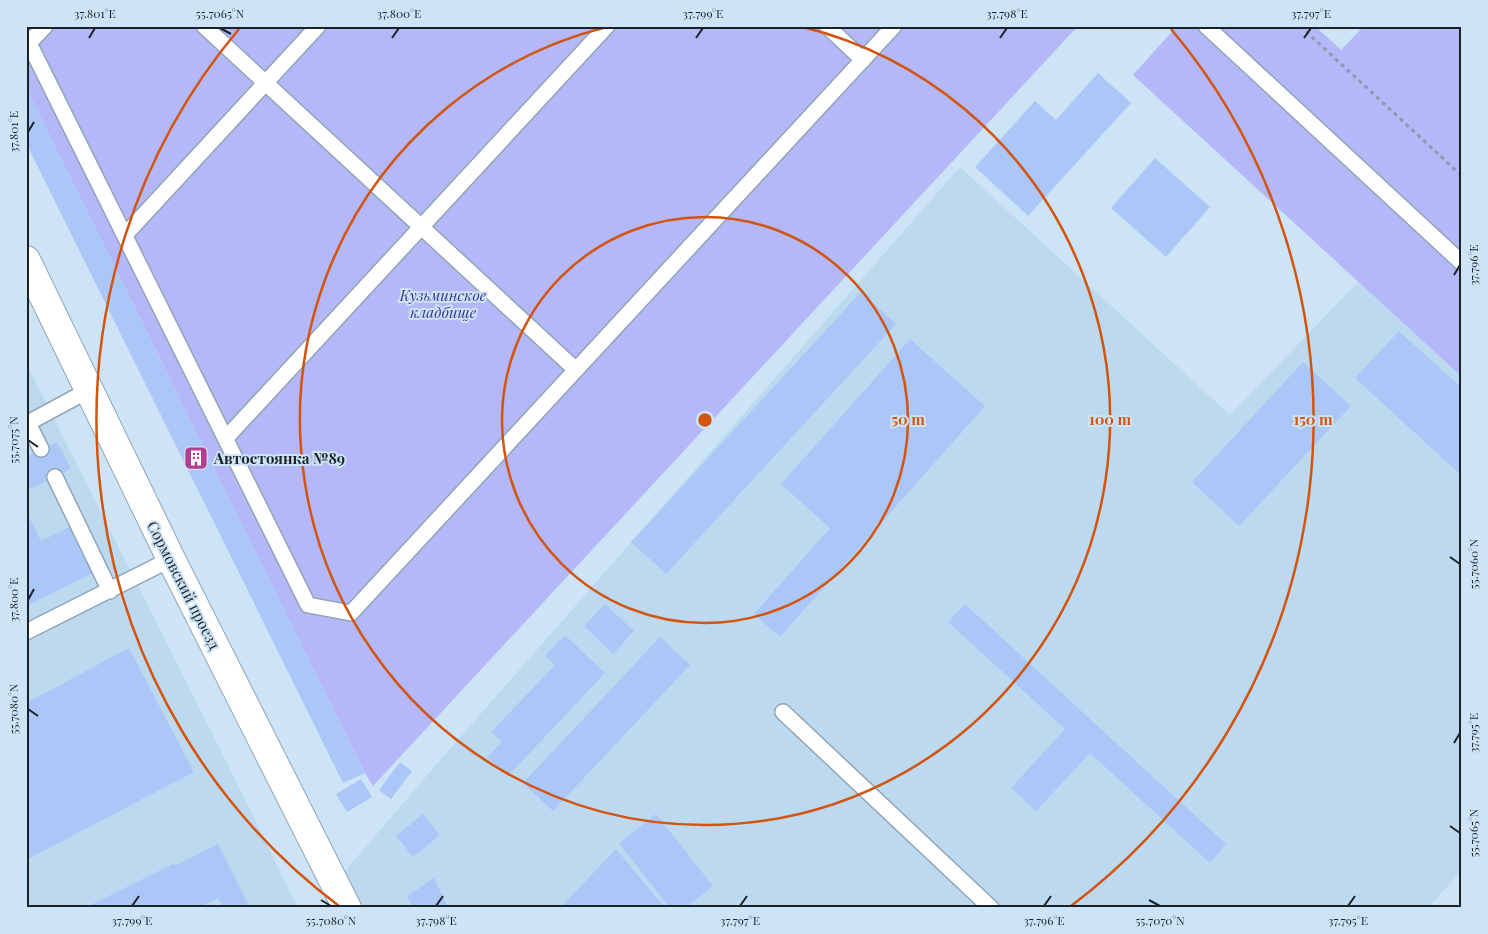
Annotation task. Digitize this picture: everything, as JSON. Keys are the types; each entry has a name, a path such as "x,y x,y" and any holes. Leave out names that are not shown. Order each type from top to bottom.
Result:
{"street":[{"name":"Сормовский проезд","path":"26,260 171,559 347,908"}],"lane":[{"path":"44,26 28,40 308,605 351,613 894,26"},
{"path":"204,26 576,370"},
{"path":"124,235 318,26"},
{"path":"226,438 607,26"},
{"path":"827,26 863,60"},
{"path":"1206,26 1462,263"},
{"path":"41,449 27,423 89,390"},
{"path":"55,477 110,591"},
{"path":"26,632 171,559"},
{"path":"783,712 991,908"}],"path":[{"path":"1300,26 1462,176"}],"shaded area":[{"path":"960,167 1230,415 1358,282 1462,377 1462,870 1428,908 362,908 345,871"},
{"path":"26,363 228,765 298,908 26,908"}],"green space":[{"name":"Кузьминское кладбище","path":"26,26 1078,26 373,786 26,88"},
{"path":"1177,26 1315,26 1341,50 1364,26 1462,26 1462,377 1133,75"}],"building":[{"path":"1098,73 1131,103 1028,216 975,167 1035,101 1056,120"},
{"name":"Автостоянка №89","path":"26,88 365,773 343,783 26,143"},
{"path":"1155,158 1210,207 1166,257 1111,208"},
{"path":"861,292 896,324 666,574 631,542"},
{"path":"1399,331 1462,388 1462,476 1355,378"},
{"path":"910,339 985,406 780,637 754,614 830,528 781,484"},
{"path":"1303,362 1351,406 1239,526 1192,482"},
{"path":"57,442 71,469 26,491 26,457"},
{"path":"26,511 41,541 70,527 93,573 26,606"},
{"path":"605,604 634,631 613,654 584,626"},
{"path":"965,604 1226,844 1210,863 1090,753 1036,811 1011,788 1065,729 948,622"},
{"path":"565,635 605,673 508,776 487,757 502,742 491,732 555,665 545,656"},
{"path":"660,637 690,665 553,811 523,783"},
{"path":"129,648 194,772 26,860 26,703"},
{"path":"400,762 412,771 391,799 379,790"},
{"path":"361,779 372,797 347,812 336,794"},
{"path":"423,814 440,835 413,857 396,836"},
{"path":"656,814 713,886 686,908 670,908 619,843"},
{"path":"218,844 250,908 223,908 218,898 198,908 85,908 175,863 175,866"},
{"path":"616,849 665,908 560,908"},
{"path":"434,878 448,908 413,908 407,896"}],"place":[{"name":"Автостоянка №89","path":"196,458"}]}
